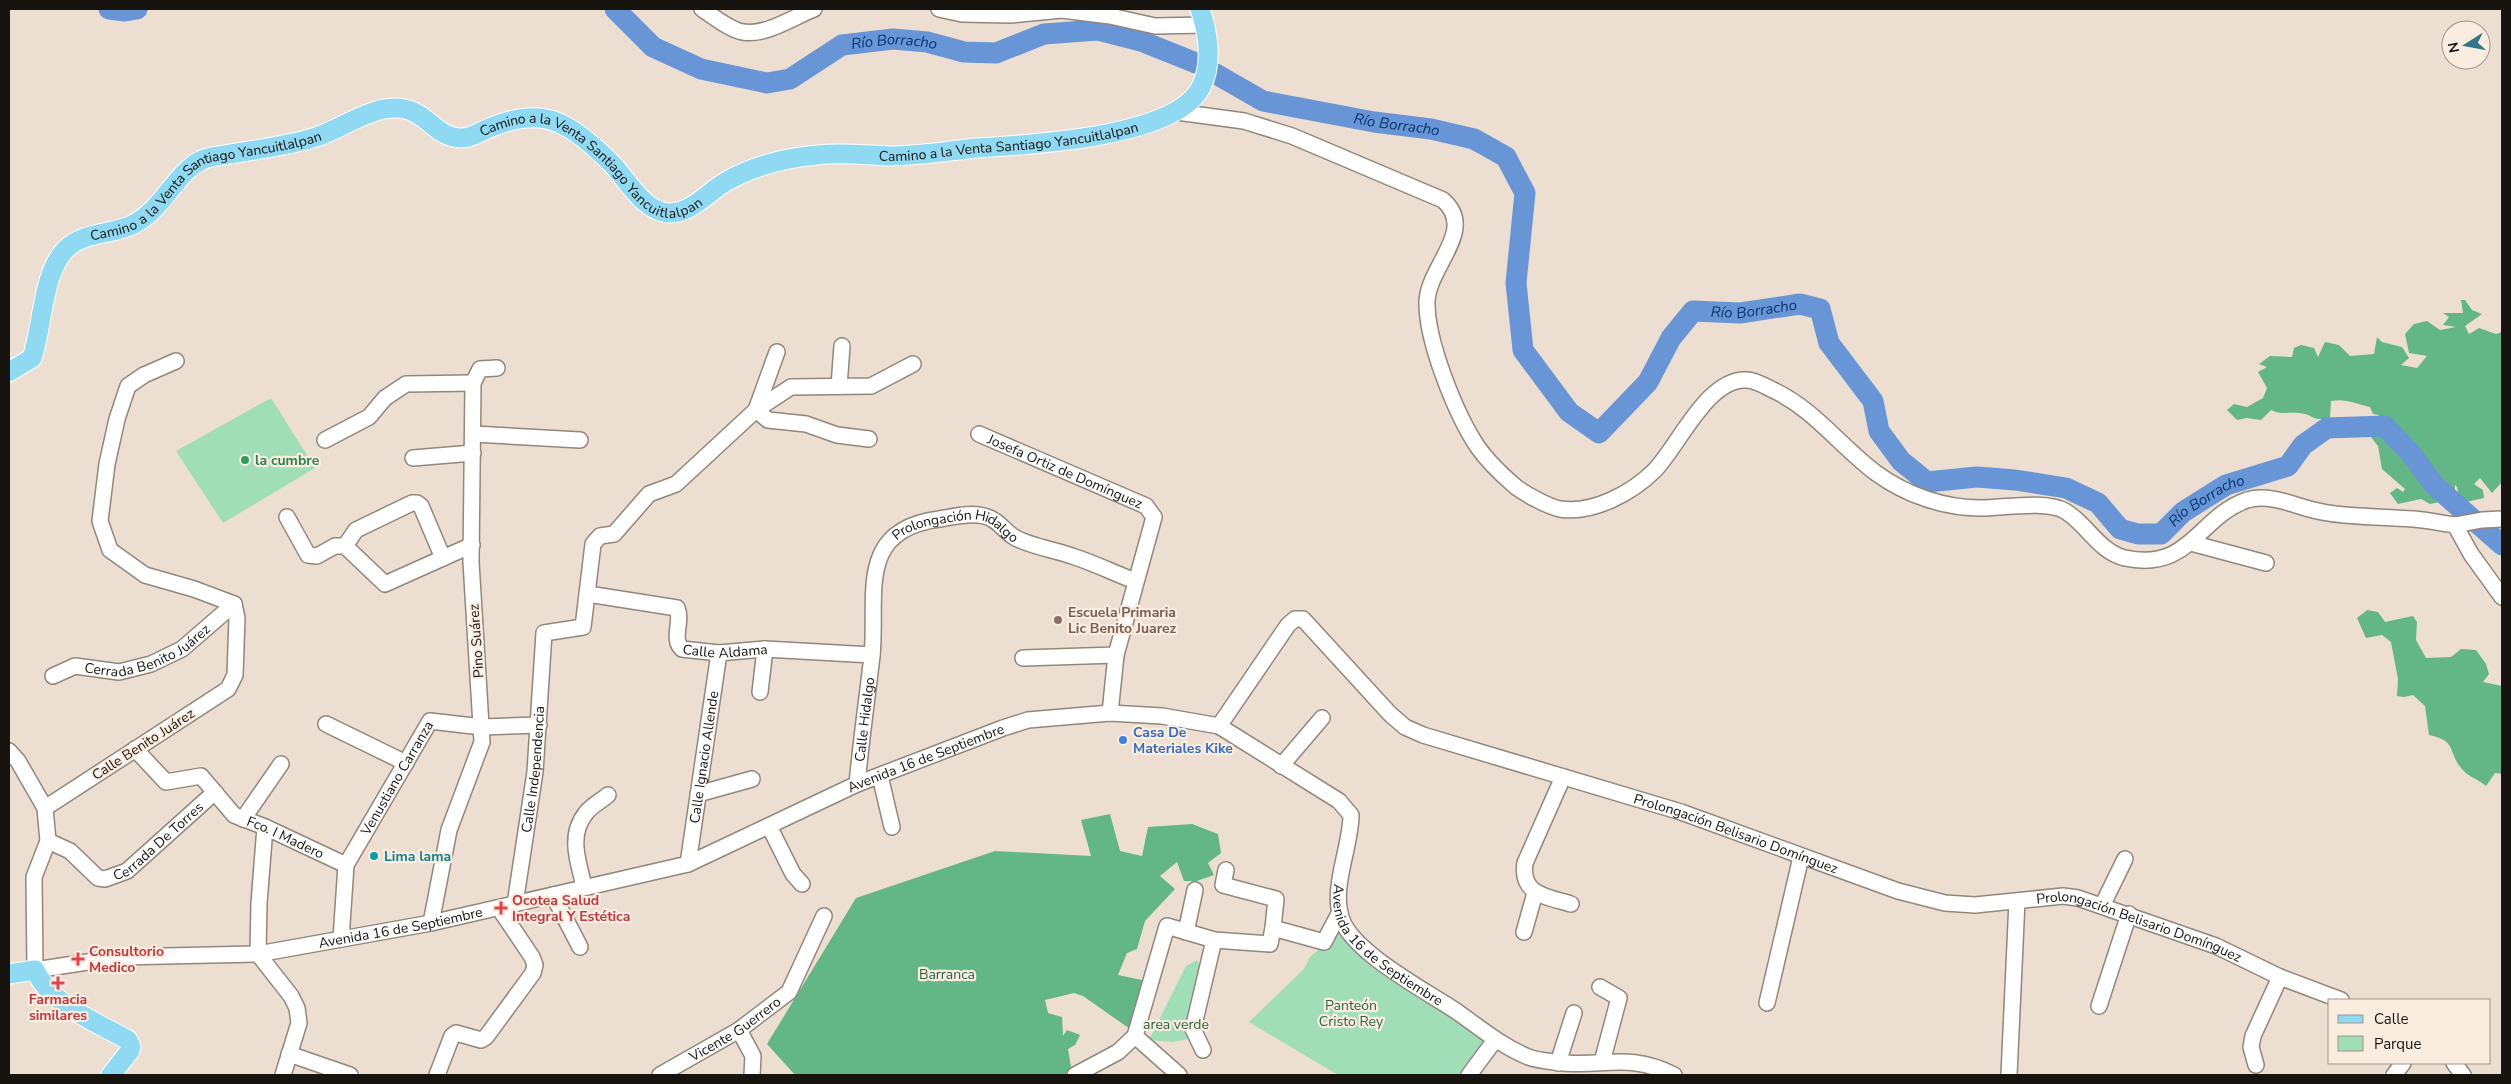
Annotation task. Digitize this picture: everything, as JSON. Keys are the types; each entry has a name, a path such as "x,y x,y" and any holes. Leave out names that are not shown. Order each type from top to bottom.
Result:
{"main road":[{"name":"Camino a la Venta Santiago Yancuitlalpan","path":"9,372 32,358 50,278 56,262 67,248 79,240 131,226 149,214 169,194 184,172 203,159 317,137 372,113 407,109 444,135 457,138 468,138 515,119 537,117 560,124 583,139 611,163 636,194 655,209 671,213 686,209 725,182 753,168 817,154 918,154 1053,144 1093,137 1177,112 1194,97 1202,86 1208,53 1203,17"},
{"name":"Avenida 16 de Septiembre","path":"9,974 36,970"},
{"path":"36,970 41,983 54,997 128,1040 131,1047 129,1052 111,1075"}],"street":[{"path":"702,9 743,32 767,31 786,20 814,9"},
{"path":"939,9 962,14 1011,15 1062,10 1110,16 1155,26 1203,17"},
{"path":"1177,112 1236,120 1292,136 1443,200 1452,208 1457,221 1456,233 1435,274 1427,299 1429,325 1442,371 1477,446 1496,469 1520,490 1559,509 1589,508 1621,496 1654,471 1714,392 1729,382 1748,379 1790,398 1816,417 1855,455 1897,487 1917,496 1947,504 1979,508 2052,506 2066,511 2110,551 2124,557 2150,560 2167,557 2191,543 2228,510 2248,500 2267,498 2325,513 2413,519 2456,525 2482,520 2502,519"},
{"path":"838,386 842,346"},
{"path":"756,410 777,352"},
{"path":"176,362 144,375 128,386 117,419 107,464 100,520 110,550 145,575 194,589 234,604"},
{"path":"588,594 593,544 600,536 614,534 649,494 676,484 756,410 791,387 871,386 913,364"},
{"path":"325,440 369,417 385,398 406,384 474,383 480,369 498,368"},
{"name":"Pino Suárez","path":"431,923 449,830 482,742 472,545 474,383"},
{"path":"756,410 768,420 806,424 837,435 869,439"},
{"path":"474,434 580,440"},
{"name":"Josefa Ortiz de Domínguez","path":"979,434 1146,506 1154,517 1116,654 1110,712"},
{"path":"413,458 473,453"},
{"path":"345,546 356,530 412,503 417,503 421,506 443,558"},
{"name":"Prolongación Hidalgo","path":"872,655 874,586 880,554 890,538 905,528 924,521 982,515 996,520 1014,537 1074,556 1135,581"},
{"path":"287,517 308,555 312,557 317,556 335,546 345,546 385,584 472,545"},
{"path":"2456,525 2476,562 2502,597"},
{"path":"2191,543 2266,563"},
{"name":"Calle Independencia","path":"515,904 535,772 544,633 583,627 588,594"},
{"name":"Calle Aldama","path":"588,594 673,606 679,612 678,646 686,650 719,653 765,648 872,655"},
{"name":"Calle Benito Juárez","path":"45,808 228,689 235,675 237,618 234,604"},
{"name":"Cerrada Benito Juárez","path":"53,676 75,666 119,672 151,664 182,650 234,604"},
{"name":"Prolongación Belisario Domínguez","path":"1219,726 1288,624 1294,619 1303,619 1390,714 1405,727 1423,735 1681,812 1898,891 1946,903 1975,905 2063,896 2078,898 2130,914 2216,946 2280,977 2338,999"},
{"path":"760,692 765,648"},
{"name":"Calle Ignacio Allende","path":"688,864 719,653"},
{"path":"1024,658 1116,654"},
{"name":"Calle Hidalgo","path":"857,784 872,655"},
{"name":"Avenida 16 de Septiembre","path":"36,970 120,957 258,954 431,923 584,886 688,864 857,784 1028,720 1110,712 1162,716 1219,726 1339,801 1351,815 1340,880 1340,912 1347,933 1359,944 1495,1040 1527,1057 1558,1063 1631,1061 1656,1066 1674,1075"},
{"path":"1281,766 1322,718"},
{"name":"Venustiano Carranza","path":"341,939 346,865 430,721 482,727 539,725"},
{"path":"326,724 406,763"},
{"name":"Fco. I Madero","path":"135,749 166,782 201,776 234,815 265,827 346,865"},
{"path":"9,751 18,761 45,808 48,842 34,877 36,970"},
{"path":"243,819 281,764"},
{"path":"880,776 892,827"},
{"path":"1563,777 1525,863 1524,873 1527,883 1535,893 1571,904"},
{"path":"698,794 752,779"},
{"name":"Cerrada De Torres","path":"48,842 70,851 98,878 105,879 127,870 215,792"},
{"path":"584,886 577,854 575,833 586,813 608,795"},
{"path":"769,826 793,874 802,884"},
{"path":"265,827 259,903 258,954 291,996 298,1008 299,1023 283,1075"},
{"path":"1767,1003 1802,857"},
{"path":"2102,906 2125,859"},
{"path":"1075,1075 1118,1052 1135,1036 1167,926 1214,940 1270,944 1276,899 1223,885 1226,870"},
{"path":"1186,932 1195,890"},
{"path":"1524,932 1535,893"},
{"path":"553,895 580,947"},
{"path":"2009,1075 2016,901"},
{"path":"437,1075 452,1036 456,1033 481,1040 486,1037 533,973 535,965 532,957 499,908"},
{"path":"1273,928 1324,942 1340,912"},
{"path":"2099,1006 2130,914"},
{"name":"Vicente Guerrero","path":"660,1075 740,1030 789,992 824,916"},
{"path":"1203,1050 1193,1029 1214,940"},
{"path":"2256,1065 2251,1047 2253,1036 2280,977"},
{"path":"1600,987 1619,998 1602,1062"},
{"path":"1558,1063 1574,1013"},
{"path":"740,1030 753,1056 752,1075"},
{"path":"1135,1036 1160,1057 1171,1073"},
{"path":"1469,1075 1495,1040"},
{"path":"289,1054 350,1075"},
{"path":"2394,1075 2402,1064"},
{"path":"2455,1064 2463,1075"}],"green space":[{"path":"2461,300 2465,300 2472,310 2482,314 2465,326 2469,334 2479,328 2496,334 2502,332 2502,482 2492,493 2480,478 2474,484 2483,490 2484,498 2466,502 2459,497 2455,485 2454,499 2430,504 2421,499 2398,504 2390,493 2397,488 2403,492 2405,489 2382,469 2378,446 2367,432 2379,415 2373,414 2370,407 2346,401 2331,401 2330,418 2324,419 2304,414 2281,413 2271,410 2261,420 2247,418 2237,420 2227,410 2234,404 2247,407 2263,398 2267,388 2258,372 2267,367 2259,364 2270,356 2292,357 2294,348 2301,345 2314,348 2318,357 2325,342 2339,345 2350,356 2374,354 2377,337 2382,342 2402,347 2409,358 2401,365 2417,368 2427,356 2409,353 2405,334 2414,324 2427,321 2440,330 2456,327 2443,325 2449,317 2443,313 2463,313"},
{"name":"la cumbre","path":"271,398 315,468 223,523 176,451"},
{"path":"2367,610 2378,612 2385,622 2413,616 2417,622 2416,640 2426,658 2451,657 2461,649 2476,650 2486,664 2489,674 2483,682 2502,686 2502,774 2495,773 2486,786 2461,768 2448,743 2438,737 2429,735 2425,706 2413,695 2397,696 2398,679 2391,642 2382,635 2366,638 2357,618"},
{"name":"Barranca","path":"1110,814 1120,851 1142,856 1148,827 1192,824 1218,834 1221,853 1208,863 1214,875 1197,881 1184,881 1177,862 1160,876 1175,889 1145,921 1137,949 1127,953 1118,975 1151,982 1133,1031 1083,996 1074,993 1045,1000 1048,1013 1062,1017 1063,1036 1067,1030 1080,1035 1075,1045 1068,1049 1072,1073 1076,1075 795,1075 767,1044 856,898 995,851 1091,856 1081,820"},
{"name":"Panteón Cristo Rey","path":"1338,924 1491,1038 1466,1075 1338,1075 1249,1022 1304,969 1310,957 1329,941"},
{"name":"area verde","path":"1197,960 1207,984 1202,1007 1188,1039 1173,1042 1149,1040 1186,966"}],"waterway":[{"name":"Río Borracho","path":"109,9 125,11 137,9"},
{"name":"Río Borracho","path":"615,9 653,47 701,69 767,83 790,79 842,45 893,39 927,42 964,52 996,53 1044,34 1098,30 1141,41 1196,63"},
{"name":"Río Borracho","path":"1216,74 1263,101 1374,122 1431,129 1474,139 1506,157 1525,193 1516,283 1523,350 1569,412 1599,433 1648,382 1671,338 1693,311 1740,313 1800,304 1820,309 1829,343 1873,401 1879,431 1901,461 1927,482 1977,477 2015,480 2066,488 2098,503 2120,529 2138,534 2161,534 2183,512 2226,485 2288,466 2303,445 2327,428 2385,426 2412,455 2434,485 2502,545"}],"place":[{"name":"la cumbre","path":"245,460"},
{"name":"Escuela Primaria Lic Benito Juarez","path":"1058,620"},
{"name":"Casa De Materiales Kike","path":"1123,740"},
{"name":"Lima lama","path":"374,856"},
{"name":"Ocotea Salud Integral Y Estética","path":"501,908"},
{"name":"Consultorio Medico","path":"78,959"},
{"name":"Farmacia similares","path":"58,983"}]}
